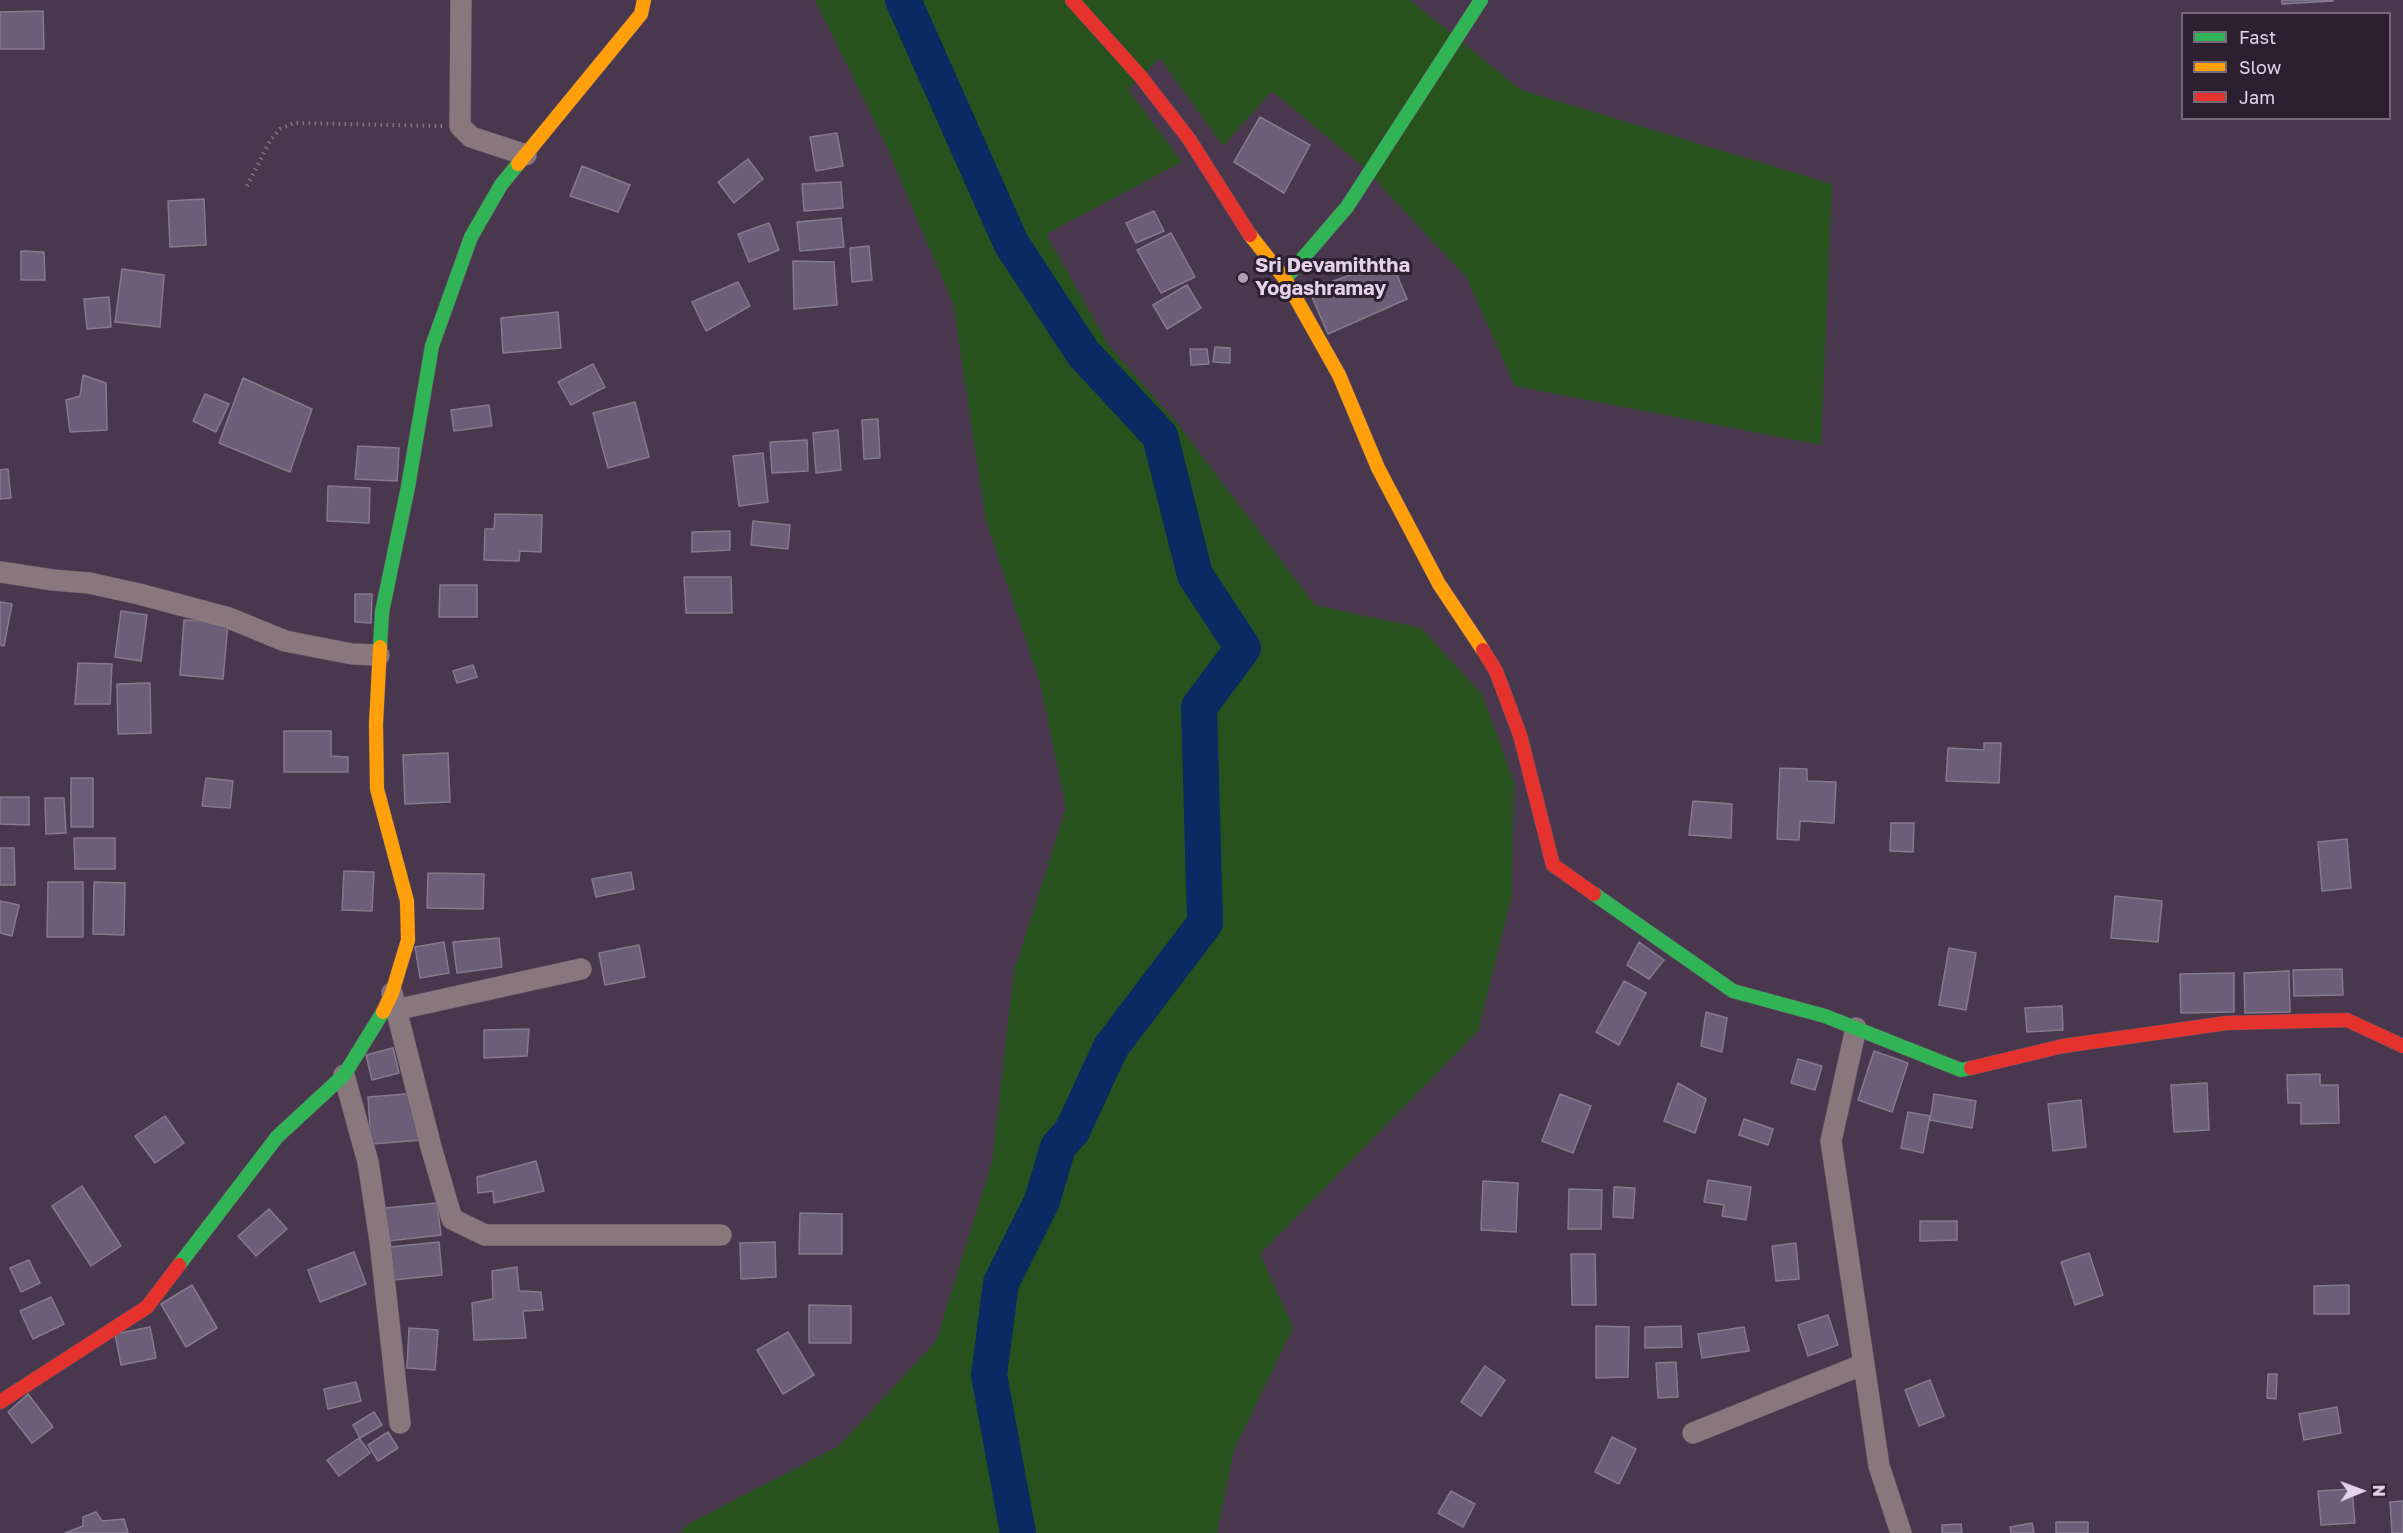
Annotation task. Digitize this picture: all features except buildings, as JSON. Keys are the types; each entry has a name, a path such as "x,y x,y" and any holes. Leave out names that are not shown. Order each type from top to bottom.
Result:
{"street":[{"path":"461,0 460,126 471,137 526,155"},
{"path":"0,1402 147,1306 278,1137 344,1075 394,1001 408,940 407,901 377,789 376,724 382,612 408,487 432,346 471,237 501,185 641,14 644,0"},
{"path":"1072,0 1141,76 1189,139 1243,227 1285,279 1339,375 1378,468 1439,584 1496,671 1520,735 1553,865 1733,992 1825,1016 1961,1070 2063,1046 2227,1023 2347,1020 2403,1046"},
{"path":"1285,279 1347,207 1481,0"},
{"path":"0,572 89,583 230,618 285,641 352,654 380,655"},
{"path":"394,1001 581,969"},
{"path":"394,1001 452,1219 485,1235 721,1235"},
{"path":"1856,1028 1831,1141 1879,1467 1901,1533"},
{"path":"344,1075 368,1162 380,1241 400,1423"},
{"path":"1693,1432 1864,1364"}],"path":[{"path":"247,186 270,141 280,129 294,123 460,126"}],"green space":[{"path":"815,0 1410,0 1521,90 1832,184 1821,445 1515,386 1466,277 1361,165 1272,91 1223,146 1160,58 1128,89 1182,162 1046,234 1109,346 1177,423 1315,605 1421,628 1482,694 1514,782 1512,895 1478,1031 1260,1254 1293,1328 1234,1450 1217,1533 679,1533 690,1523 839,1446 936,1341 992,1162 1014,971 1066,808 1040,683 986,521 953,304 885,143"}],"waterway":[{"path":"903,0 1011,243 1083,353 1160,436 1195,575 1243,648 1199,707 1205,923 1111,1047 1072,1131 1058,1147 1042,1201 1001,1283 989,1375 1018,1533"}],"traffic: fast":[{"path":"1285,279 1347,207 1481,0"},
{"path":"380,647 382,612 408,487 432,346 471,237 501,185 518,164"},
{"path":"1594,894 1733,991 1825,1016 1961,1070 1971,1068"},
{"path":"179,1265 277,1137 344,1075 383,1012"}],"traffic: slow":[{"path":"518,164 641,14 644,0"},
{"path":"1250,235 1285,279 1339,375 1378,468 1439,584 1483,650"},
{"path":"380,647 376,724 377,789 407,901 408,940 392,993 383,1012"}],"traffic: jam":[{"path":"1072,0 1141,77 1189,139 1250,235"},
{"path":"1483,650 1496,671 1520,735 1553,865 1594,894"},
{"path":"1971,1068 2063,1046 2227,1023 2347,1020 2403,1046"},
{"path":"0,1402 147,1307 179,1265"}],"place":[{"name":"Sri Devamiththa Yogashramay","path":"1243,278"}]}
